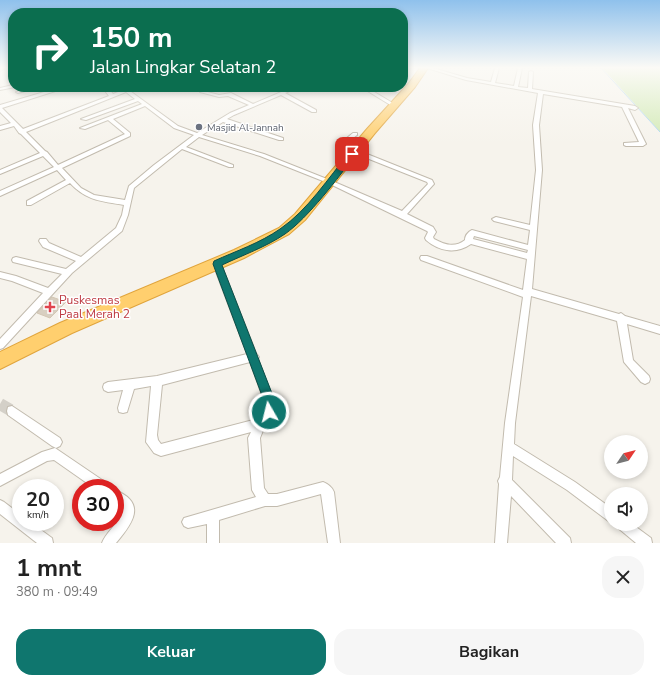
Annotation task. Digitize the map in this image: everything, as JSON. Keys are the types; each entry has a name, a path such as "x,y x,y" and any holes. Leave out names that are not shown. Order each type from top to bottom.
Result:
{"highway":[{"path":"0,361 66,328 217,264 265,242 284,231 300,217 403,93"}],"street":[{"path":"20,93 27,100"},
{"path":"47,93 0,108 21,132 45,153 79,189 92,197 127,203"},
{"path":"21,132 116,93"},
{"path":"130,93 176,127 262,155 330,182 430,228 432,232 430,238 434,243 455,248 463,246 469,241 530,253"},
{"path":"209,93 218,96 229,94 252,105"},
{"path":"0,345 67,272 119,229 125,215 131,188 156,166 198,135 252,105 281,93"},
{"path":"286,93 314,111"},
{"path":"374,93 394,105"},
{"path":"501,543 504,481 527,293 532,228 539,170 536,125 541,93"},
{"path":"554,93 635,108"},
{"path":"84,119 138,100"},
{"path":"83,128 144,105"},
{"path":"624,106 643,144 626,144"},
{"path":"0,118 6,116"},
{"path":"0,194 128,135 109,118"},
{"path":"223,120 281,139"},
{"path":"0,128 14,124"},
{"path":"356,134 345,142 354,152 431,182 404,214 400,214"},
{"path":"182,147 231,166"},
{"path":"0,172 45,153"},
{"path":"29,203 71,180"},
{"path":"496,219 532,228"},
{"path":"43,241 46,245 81,260"},
{"path":"424,258 527,293 621,317 660,330"},
{"path":"16,260 67,272"},
{"path":"217,264 270,401 269,412 260,424 254,438 258,490 265,500"},
{"path":"0,275 13,278 49,292"},
{"path":"621,317 629,362 645,379"},
{"path":"108,387 157,381 254,357"},
{"path":"157,381 152,442 158,449 161,450 260,424"},
{"path":"124,408 130,384"},
{"path":"12,411 56,442"},
{"path":"509,446 570,486 604,511"},
{"path":"0,480 46,456 55,454 91,479"},
{"path":"504,481 565,543"},
{"path":"188,522 265,500 277,500 324,488 328,492 334,543"},
{"path":"124,502 128,505 129,510 127,519 124,523"},
{"path":"0,506 47,543"},
{"path":"213,516 214,543"},
{"path":"108,543 118,531"},
{"path":"631,531 646,543"}],"green space":[{"path":"625,93 660,93 660,132"}],"building":[{"name":"Puskesmas Paal Merah 2","path":"52,297 66,302 50,318 37,313"}],"waterway":[{"path":"624,93 660,132"}],"tunnel":[{"path":"0,404 12,411"}],"place":[{"name":"Masjid Al-Jannah","path":"199,127"},
{"name":"Puskesmas Paal Merah 2","path":"50,307"}],"route":[{"path":"269,412 270,401 217,264 271,239 284,231 300,217 352,154"}]}
